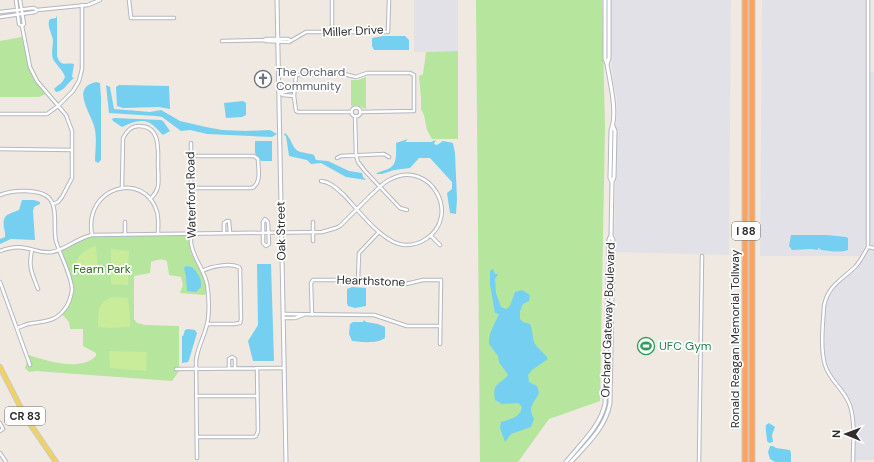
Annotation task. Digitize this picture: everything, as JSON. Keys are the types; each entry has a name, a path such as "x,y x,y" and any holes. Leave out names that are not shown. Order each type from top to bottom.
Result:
{"highway":[{"name":"Ronald Reagan Memorial Tollway","path":"745,0 746,462"},
{"name":"Ronald Reagan Memorial Tollway","path":"752,0 752,462"}],"main road":[{"name":"CR 83","path":"0,367 14,398 28,422 56,462"}],"street":[{"path":"16,0 19,24 22,26 30,67 37,81 66,115 72,133 72,178 62,197 58,202 53,204"},
{"path":"20,0 24,24 22,26"},
{"path":"0,17 35,12 37,10 93,4 100,0"},
{"path":"129,0 131,18 174,18"},
{"name":"Oak Street","path":"277,0 286,462"},
{"path":"332,0 332,33"},
{"name":"Miller Drive","path":"222,41 266,39 290,40 306,32 388,32 390,0"},
{"name":"Orchard Gateway Boulevard","path":"605,0 605,59 608,64"},
{"name":"Orchard Gateway Boulevard","path":"566,462 597,424 602,416 606,404 609,239 611,236 612,182 610,178 611,130 613,126 613,101 608,64 609,0"},
{"path":"853,462 853,419 850,406 842,392 829,375 823,360 824,306 830,290 863,257 868,247 868,0"},
{"path":"0,114 43,115 50,113 73,91 81,76 82,5"},
{"path":"0,12 34,8 37,10"},
{"path":"355,116 359,115 360,112 414,111 414,75 410,73 367,74 356,77 344,74 299,74 295,78 294,90 295,109 298,112 351,112 355,116 356,155 360,166 400,208 407,210"},
{"path":"279,93 294,90"},
{"path":"279,93 294,96"},
{"path":"351,112 353,108 356,107 360,112"},
{"path":"122,188 123,138 126,132 131,128 137,126 147,127 154,133 158,143 158,187 150,199"},
{"name":"Waterford Road","path":"191,143 192,247 207,285 207,324 196,356 197,458"},
{"path":"0,149 72,150"},
{"path":"337,158 341,156 384,154 389,157"},
{"path":"191,156 254,156 258,159 258,182 256,186 252,188 191,188"},
{"path":"0,251 12,248 26,248 48,253 59,250 78,239 92,235 322,232 336,228 357,209 380,187 390,179 407,175 424,179 430,183 439,196 442,212 441,220 431,236 421,243 406,245 391,241 379,232 357,209 330,183 321,181"},
{"path":"92,235 92,215 98,201 108,192 122,188 134,189 150,199 157,212 158,234"},
{"path":"0,195 10,192 39,192 47,196 53,204 56,240 71,285 68,305 58,316 47,322 27,324 17,328"},
{"path":"224,233 224,224 227,220 230,223 230,233"},
{"path":"265,220 268,222 269,233 269,244 266,246 263,244 262,233 262,222 265,220"},
{"path":"125,222 125,234"},
{"path":"313,222 313,241"},
{"path":"358,280 359,253 379,232"},
{"path":"431,236 440,245"},
{"name":"Orchard Gateway Boulevard","path":"571,462 601,426 609,407 611,394 613,240 611,236"},
{"path":"868,247 874,248"},
{"path":"32,250 30,267 38,289"},
{"path":"699,462 702,256"},
{"path":"202,270 214,266 235,266 239,267 240,270 240,322 234,324 207,324"},
{"name":"Hearthstone","path":"312,314 311,283 313,280 379,280 395,284 406,284 423,280 441,280 440,326"},
{"path":"0,282 30,364"},
{"path":"283,314 300,313 303,315"},
{"path":"283,318 295,318 312,314 374,315 407,326 440,326 440,344"},
{"path":"229,368 229,359 232,356 235,359 235,368"},
{"path":"197,437 256,436 258,431 257,368"},
{"path":"176,369 284,368"},
{"path":"196,396 257,396"},
{"path":"0,424 3,429 0,431"},
{"path":"0,452 6,462"}],"shaded area":[{"path":"414,0 458,0 458,51 414,52"},
{"path":"611,0 731,0 729,255 614,252 617,99 613,80 611,58"},
{"path":"762,0 866,0 867,240 861,256 760,256"},
{"path":"870,72 874,72 874,460 855,460 855,415 852,402 829,369 825,357 825,309 828,297 835,286 861,263 869,249"}],"green space":[{"path":"476,0 602,0 605,128 600,401 549,419 518,462 480,462"},
{"path":"22,37 27,59 34,78 46,94 39,97 0,97 0,41"},
{"path":"458,51 458,139 432,139 427,130 424,115 421,109 419,76 423,74 426,52"},
{"path":"366,77 366,109 357,105 351,106 351,80 358,80"},
{"name":"Fearn Park","path":"89,236 189,236 191,252 206,284 205,295 180,293 183,285 181,277 169,275 167,261 165,260 151,262 150,273 134,276 134,320 137,323 145,325 179,326 179,371 172,381 36,371 29,372 25,368 29,355 63,364 81,363 89,361 96,356 96,353 83,346 83,329 70,329 69,322 62,314 72,295 70,280 60,251"},
{"path":"96,246 98,271 75,271 78,258 87,250"},
{"path":"111,249 129,251 128,285 111,284"},
{"path":"112,297 128,298 130,327 98,327 99,309 103,302"},
{"path":"109,351 147,352 146,371 110,368"}],"water":[{"path":"57,15 57,56 60,62 64,64 74,64 72,77 74,78 64,88 56,92 54,89 64,80 65,77 52,57 53,40 49,21 50,19 56,18"},
{"path":"383,36 405,36 409,40 409,50 374,50 372,46 372,38"},
{"path":"96,82 100,83 101,98 101,160 98,163 95,161 95,130 83,96 84,90 88,85"},
{"path":"106,85 110,87 114,109 150,112 161,110 180,121 206,127 222,130 270,130 277,134 272,137 207,134 190,130 181,131 162,117 109,113"},
{"path":"119,85 169,86 170,109 159,107 123,108 117,106 116,87"},
{"path":"243,101 246,103 246,115 242,117 226,118 224,103"},
{"path":"112,119 161,120 170,131 163,135 148,122 144,121 131,123 122,127 113,121"},
{"path":"285,133 296,150 314,155 316,160 328,161 349,171 362,173 366,180 346,177 321,163 311,164 307,160 289,156 286,136 284,135"},
{"path":"408,139 405,142 431,142 436,140 434,144 437,145 443,141 453,143 455,153 457,199 456,214 450,213 447,193 452,189 452,182 430,158 419,158 410,168 376,174 393,165 396,158 396,143"},
{"path":"255,141 272,141 272,161 261,161 255,153"},
{"path":"22,200 34,200 40,202 40,204 34,207 33,211 35,240 11,239 0,244 0,239 5,237 5,217 8,214 19,210"},
{"path":"791,235 827,235 846,237 848,238 848,250 835,252 821,250 818,248 818,250 792,250 789,246"},
{"path":"257,264 271,264 274,361 253,361 248,341 258,325"},
{"path":"186,266 192,267 200,279 201,287 196,292 187,291 184,268"},
{"path":"493,269 495,274 498,274 495,279 496,293 501,307 506,309 510,306 515,292 522,290 530,295 529,301 523,304 520,311 520,319 523,322 530,324 535,344 548,359 532,370 528,375 529,382 537,386 539,393 531,408 534,419 531,427 511,434 505,442 500,428 501,422 517,416 522,407 518,403 502,404 495,400 495,387 508,375 499,362 498,356 489,344 491,332 499,314 495,313 490,285 490,271"},
{"path":"352,287 366,288 366,306 355,308 348,306 347,289"},
{"path":"364,320 366,322 385,327 385,338 373,342 352,341 349,334 350,324 353,322 363,322"},
{"path":"185,330 195,330 197,333 188,362 182,363 182,336"},
{"path":"769,423 775,427 772,435 773,442 769,443 767,441 766,425"},
{"path":"770,446 790,450 791,462 775,462 770,459 768,452"}],"waterway":[{"path":"130,111 140,112"}],"place":[{"name":"The Orchard Community","path":"263,79"},
{"name":"UFC Gym","path":"646,346"}]}
